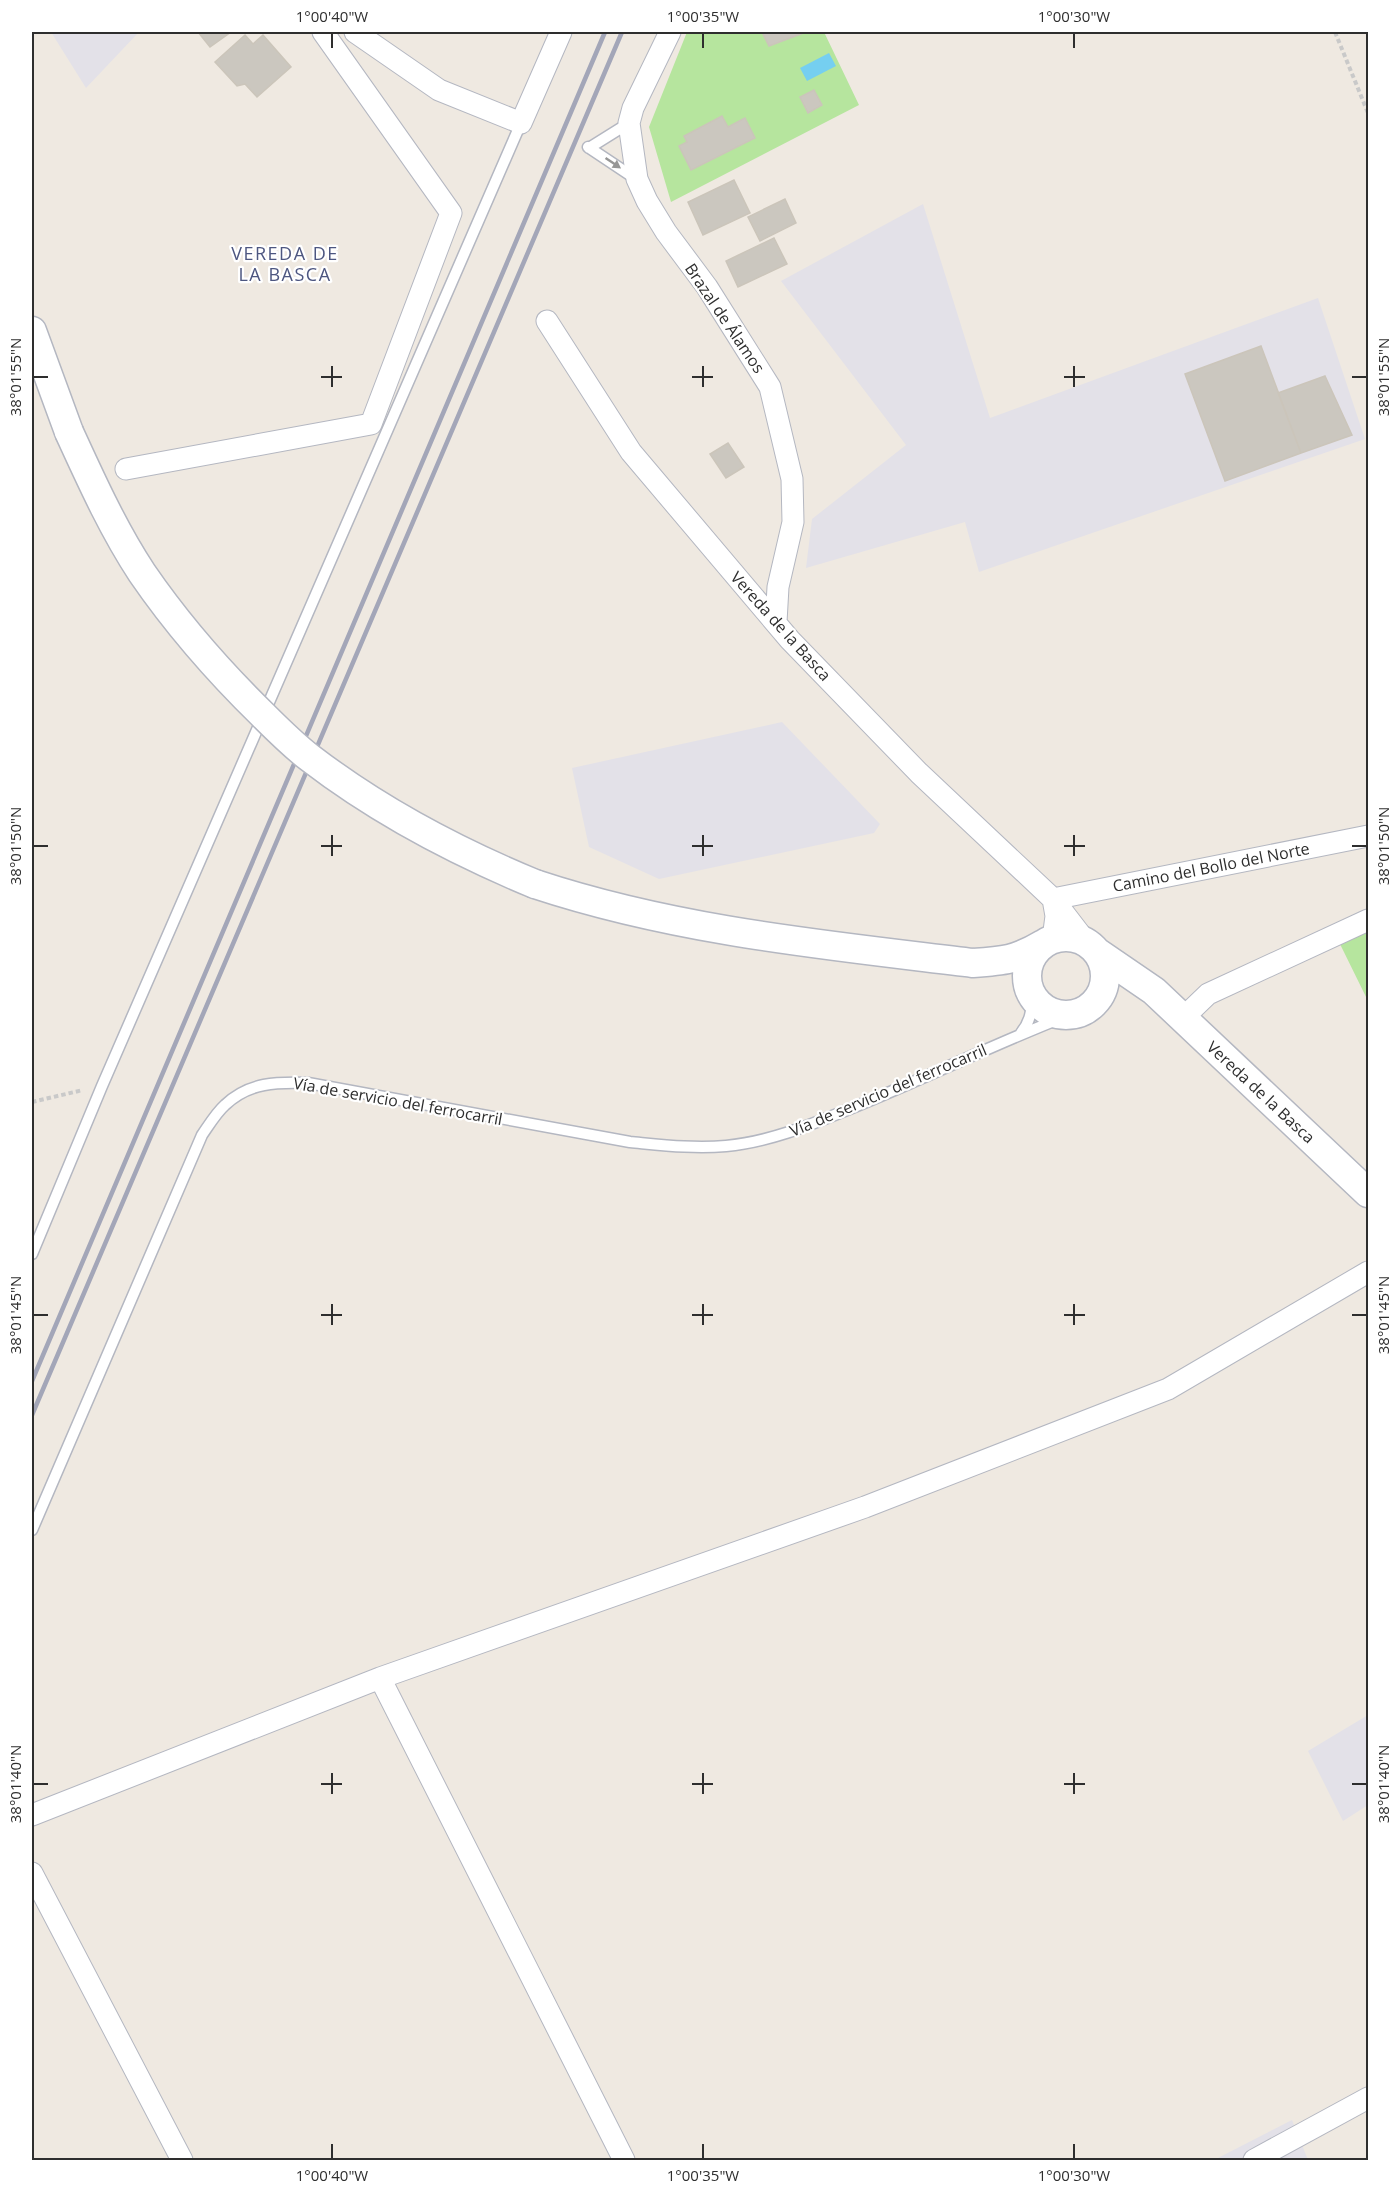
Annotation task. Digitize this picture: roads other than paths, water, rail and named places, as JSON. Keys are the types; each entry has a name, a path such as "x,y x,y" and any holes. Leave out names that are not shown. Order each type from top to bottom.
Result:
{"street":[{"path":"126,469 371,424 451,213 323,32"},
{"path":"355,32 439,90 521,123 561,32"},
{"name":"Brazal de Álamos","path":"670,32 633,108 629,123 637,179 666,232 707,287 770,387 792,479 793,522 778,587 776,622"},
{"name":"Vereda de la Basca","path":"547,321 631,452 790,640 920,773 1053,899 1091,947 1154,991 1368,1193"},
{"path":"32,331 69,432 94,488 142,573 201,649 258,710 307,756 380,806 483,863 535,884 612,908 710,929 973,963 1005,962 1018,958 1048,941 1064,937 1091,947 1101,959 1105,976 1097,1000"},
{"name":"Camino del Bollo del Norte","path":"1053,899 1368,836"},
{"path":"1031,995 1026,972 1035,952 1048,941 1056,916 1053,899"},
{"path":"1183,1018 1208,994 1368,920"},
{"path":"973,963 1005,975 1051,1013 1069,1015 1085,1010 1097,1000 1125,988 1154,991"},
{"path":"32,1815 380,1678 866,1507 1168,1389 1368,1272"},
{"path":"380,1678 624,2160"},
{"path":"32,1873 182,2160"},
{"path":"1254,2160 1368,2098"}],"lane":[{"path":"32,1254 102,1086 521,123"},
{"path":"629,123 588,147 637,179"},
{"path":"1021,1033 1028,1025 1031,1016 1031,995"},
{"name":"Vía de servicio del ferrocarril","path":"32,1530 202,1135 224,1105 248,1088 276,1082 308,1083 630,1142 678,1147 727,1146 789,1133 902,1087 1021,1033 1069,1015"}],"water":[{"path":"829,53 836,66 807,81 800,68"}],"railway":[{"path":"32,1381 605,32"},
{"path":"32,1415 622,32"}],"district":[{"name":"VEREDA DE LA BASCA","path":"285,263"}]}
